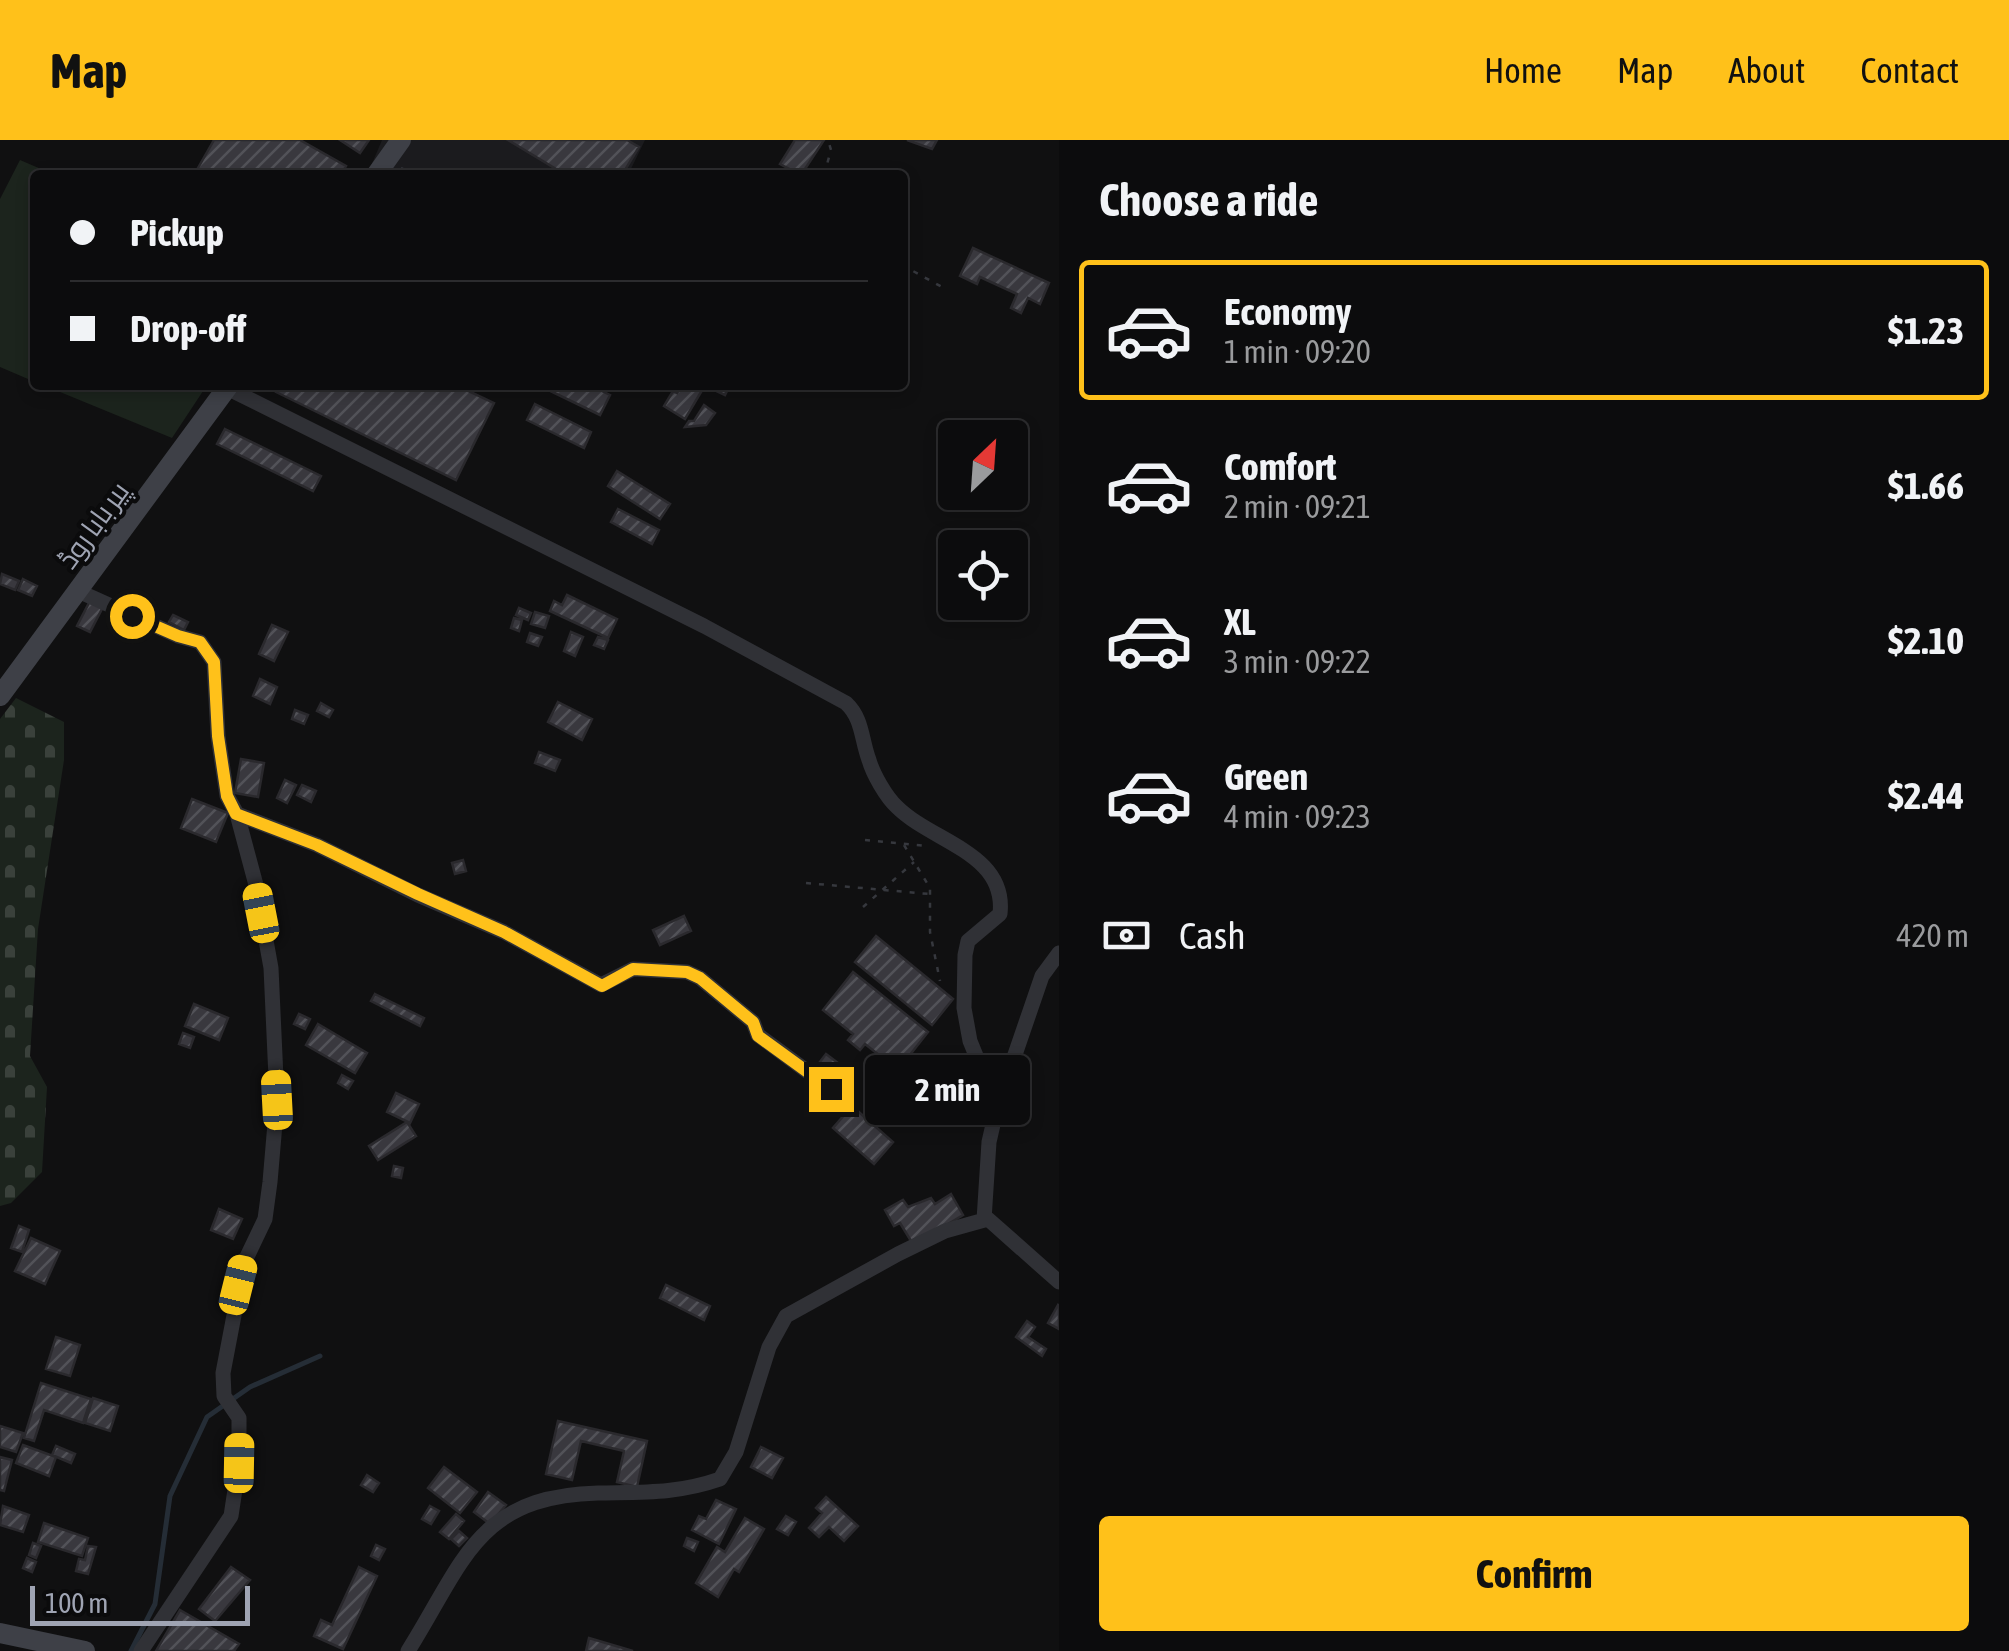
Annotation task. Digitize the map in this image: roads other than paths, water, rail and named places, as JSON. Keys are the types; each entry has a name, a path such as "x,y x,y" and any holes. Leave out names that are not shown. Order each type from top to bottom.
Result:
{"main road":[{"path":"380,170 401,140"},
{"name":"پیر بابا روڈ","path":"4,683 78,591 225,390"},
{"path":"0,1634 86,1651"}],"street":[{"path":"236,390 688,618 846,703 857,713 869,764 896,807 981,863 996,879 1002,899 1000,914 968,941 964,955 964,1008 970,1041 997,1108"},
{"path":"78,591 200,642 214,662 218,736 227,796 236,814 256,886 271,968 277,1100 265,1219 244,1262 224,1373 224,1396 239,1418 239,1463 231,1516 142,1651"},
{"path":"236,814 317,845 504,932 602,986 633,969 687,972 700,978 753,1022 758,1036 831,1089"},
{"path":"984,1220 989,1142 997,1108 1042,976 1059,953"},
{"path":"408,1651 473,1542 511,1512 569,1494 686,1491 720,1479 736,1452 768,1347 786,1316 945,1231 988,1219 1059,1282"}],"waterway":[{"path":"131,1651 155,1604 170,1496 207,1417 250,1387 320,1356"}]}
